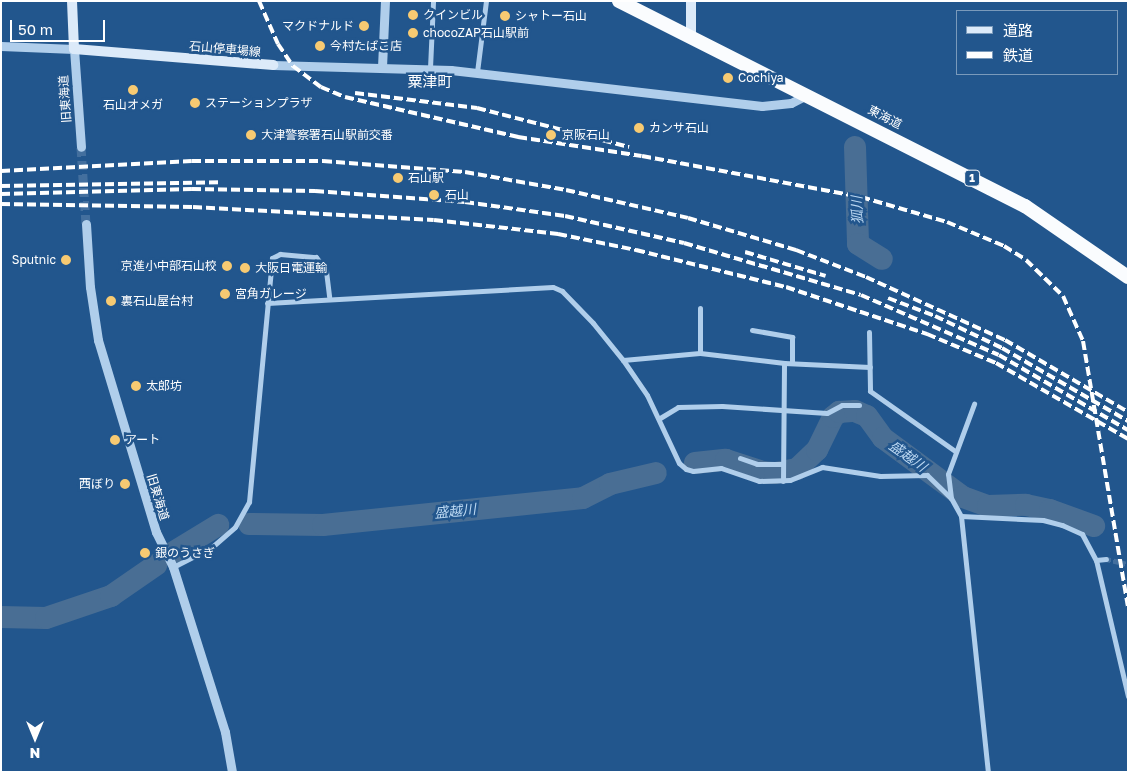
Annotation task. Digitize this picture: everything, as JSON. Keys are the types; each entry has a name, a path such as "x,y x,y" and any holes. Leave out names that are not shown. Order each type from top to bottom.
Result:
{"highway":[{"name":"東海道","path":"619,1 1025,206 1128,277"}],"main road":[{"path":"72,1 74,49"},
{"path":"691,1 691,37"},
{"name":"石山停車場線","path":"74,49 273,65"}],"street":[{"path":"382,67 385,1"},
{"path":"430,68 433,1"},
{"path":"477,72 486,1"},
{"path":"1,46 74,49"},
{"name":"旧東海道","path":"74,49 80,147"},
{"path":"273,65 430,68 762,106 791,103 807,95"},
{"name":"旧東海道","path":"86,224 90,287 98,340 156,532 173,567 230,749 232,772"},
{"path":"173,567 212,547 234,528 248,502 253,480 271,262 280,254 312,254 320,260 328,276 329,298"},
{"path":"267,303 329,298 553,287 562,291 593,323 622,360 660,418 679,464 686,469 721,468 759,481 783,480 822,467 880,476 927,475 951,497"},
{"path":"700,308 700,353"},
{"path":"752,330 792,338 792,363"},
{"path":"869,332 870,391 955,452"},
{"path":"622,360 700,353 784,363 870,366"},
{"path":"783,480 782,410 784,363"},
{"path":"974,404 955,452 948,479 951,497 961,516 988,772"},
{"path":"660,418 678,407 722,406 827,413 842,405 858,405"},
{"path":"740,458 757,464 782,465"},
{"path":"961,516 1043,520 1062,525 1082,534 1096,560 1128,696"},
{"path":"1096,560 1106,559"}],"waterway":[{"name":"狐川","path":"855,147 858,244 882,259"},
{"name":"盛越川","path":"695,463 726,460 762,472 775,473 797,469 817,450 833,417 839,412 855,411 867,416 883,438 963,497 988,506 1026,505 1050,510 1094,526"},
{"name":"盛越川","path":"249,524 323,525 583,498 610,484 656,473"},
{"name":"盛越川","path":"174,552 218,525"},
{"name":"盛越川","path":"1,617 46,618 111,596 156,565"}],"tunnel":[{"path":"81,147 86,224"},
{"path":"1106,559 1128,564"}],"railway":[{"path":"259,1 278,44 293,66 321,87 345,97 518,137 642,156 861,197 947,222 1004,246 1026,260 1063,296 1083,341 1128,607"},
{"path":"355,93 477,108 629,147"},
{"path":"1,171 192,161 323,161 465,172 566,190 688,218 796,250 866,277 1005,340 1128,412"},
{"path":"1,186 221,182"},
{"path":"1,194 192,189 315,191 465,202 565,216 684,243 861,295 999,355 1128,430"},
{"path":"1,204 193,207 434,220 558,234 636,250 786,287 927,334 996,363 1128,439"},
{"path":"745,252 826,276"},
{"path":"888,298 935,316 1002,348 1128,421"}],"place":[{"name":"クインビル","path":"413,15"},
{"name":"シャトー石山","path":"505,16"},
{"name":"マクドナルド","path":"364,26"},
{"name":"chocoZAP石山駅前","path":"413,33"},
{"name":"今村たばこ店","path":"320,46"},
{"name":"Cochiya","path":"728,78"},
{"name":"石山オメガ","path":"133,90"},
{"name":"ステーションプラザ","path":"195,103"},
{"name":"カンサ石山","path":"639,128"},
{"name":"大津警察署石山駅前交番","path":"251,135"},
{"name":"京阪石山","path":"551,135"},
{"name":"石山駅","path":"398,178"},
{"name":"石山","path":"434,195"},
{"name":"Sputnic","path":"66,260"},
{"name":"京進小中部石山校","path":"227,266"},
{"name":"大阪日電運輸","path":"245,268"},
{"name":"宮角ガレージ","path":"225,294"},
{"name":"裏石山屋台村","path":"111,301"},
{"name":"太郎坊","path":"136,386"},
{"name":"アート","path":"115,440"},
{"name":"西ぼり","path":"125,484"},
{"name":"銀のうさぎ","path":"145,553"}],"district":[{"name":"粟津町","path":"430,82"}]}
